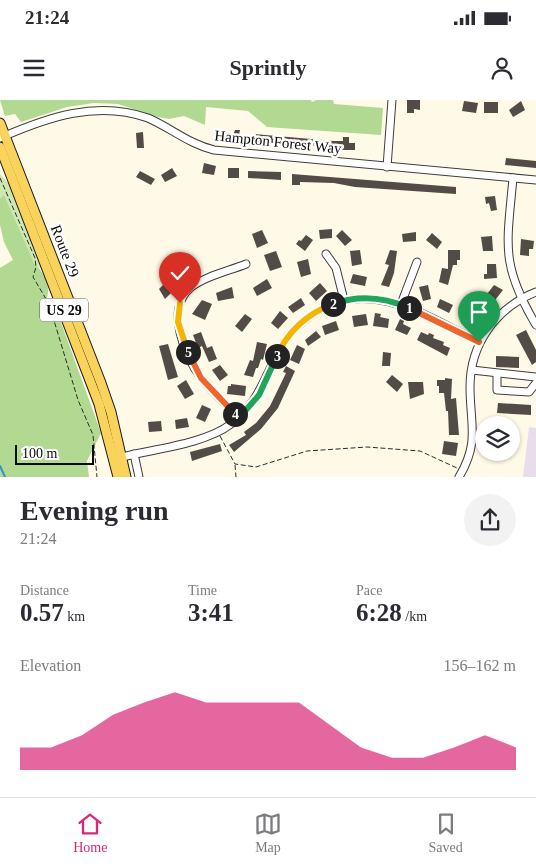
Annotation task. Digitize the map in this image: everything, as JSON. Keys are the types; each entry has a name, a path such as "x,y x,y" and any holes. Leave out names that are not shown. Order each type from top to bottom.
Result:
{"main road":[{"name":"Route 29","path":"0,123 3,137 101,383 126,477"},
{"name":"Route 29","path":"0,147 99,404 118,477"}],"street":[{"path":"386,166 392,100"},
{"name":"Hampton Forest Way","path":"3,137 63,113 104,107 142,115 192,143 214,150 536,180"},
{"path":"513,178 507,254 520,299 536,325"},
{"path":"326,254 336,268 344,300"},
{"path":"401,304 417,262"},
{"path":"239,418 196,371 180,331 177,315 182,299 192,286 246,264"},
{"path":"461,474 473,436 470,386 479,342 497,318 520,299 536,292"},
{"path":"122,457 218,432 239,418 259,395 278,353 289,335 320,309 344,300 372,298 401,304 479,342"},
{"path":"472,370 536,377"},
{"path":"498,374 497,390 530,392 536,383"},
{"path":"134,454 139,477"}],"path":[{"path":"0,178 35,258 36,268 33,277 49,304 78,400 93,435 97,477"},
{"path":"218,432 235,464 236,477"},
{"path":"235,464 256,467 307,451 367,447 420,451 461,474"}],"shaded area":[{"path":"529,427 536,428 536,477 523,477"}],"green space":[{"path":"0,100 311,100 312,102 316,100 333,100 334,104 383,108 381,135 267,127 248,111 206,107 205,125 184,116 169,119 118,104 94,103 67,107 21,122 15,114 5,116"},
{"path":"0,174 9,184 41,269 34,263 0,199"},
{"path":"4,195 34,263 46,281 48,289 47,307 50,313 59,317 101,433 87,461 89,477 0,477 0,268 13,260 4,242 0,225 0,199"}],"building":[{"path":"407,100 420,100 420,110 414,109 414,113 407,113"},
{"path":"464,101 478,103 476,113 462,111"},
{"path":"521,101 525,110 513,117 509,110"},
{"path":"484,102 498,102 498,113 484,113"},
{"path":"235,130 240,130 239,135 245,135 245,142 231,141"},
{"path":"143,132 144,148 137,148 136,133"},
{"path":"254,134 334,141 343,141 343,137 349,137 349,143 355,143 355,150 340,150 340,147 254,142"},
{"path":"506,158 536,161 536,168 505,165"},
{"path":"204,163 216,166 214,175 202,173"},
{"path":"172,168 177,176 165,182 161,175"},
{"path":"228,168 239,168 239,178 228,178"},
{"path":"140,171 155,179 151,185 136,177"},
{"path":"248,171 281,172 281,180 248,178"},
{"path":"292,174 456,187 456,194 355,187 334,183 300,182 300,185 292,185"},
{"path":"495,196 497,210 491,211 489,203 486,204 485,197"},
{"path":"332,229 332,238 320,239 319,230"},
{"path":"262,230 268,243 257,248 252,234"},
{"path":"342,230 352,240 345,246 336,236"},
{"path":"416,232 416,241 403,242 402,234"},
{"path":"432,233 442,242 437,249 426,240"},
{"path":"306,235 313,240 305,251 296,244"},
{"path":"492,236 493,251 483,251 481,237"},
{"path":"521,239 534,241 533,249 529,249 529,256 520,255"},
{"path":"360,250 362,264 352,266 350,251"},
{"path":"390,250 397,251 394,273 389,287 381,285 389,265 385,264"},
{"path":"448,250 460,250 460,260 457,260 457,265 453,265 448,285 439,282 442,268 448,269"},
{"path":"276,251 282,267 270,271 264,255"},
{"path":"308,259 311,274 301,277 297,262"},
{"path":"193,261 196,270 182,275 179,267"},
{"path":"487,264 496,264 497,278 484,279 484,274 487,274"},
{"path":"353,274 367,277 365,286 350,283"},
{"path":"267,279 272,288 257,296 253,288"},
{"path":"168,280 176,288 165,299 159,289"},
{"path":"320,283 327,291 316,301 309,293"},
{"path":"428,285 431,299 423,301 419,287"},
{"path":"494,285 503,290 492,304 484,298"},
{"path":"232,287 234,298 218,301 216,293"},
{"path":"301,298 305,305 293,313 288,307"},
{"path":"440,299 453,305 449,313 437,307"},
{"path":"202,300 212,304 205,320 192,314"},
{"path":"468,302 475,306 474,309 480,312 476,320 462,314"},
{"path":"280,311 288,318 278,329 271,323"},
{"path":"375,313 381,314 380,317 389,319 388,328 373,326"},
{"path":"245,314 252,319 242,332 235,326"},
{"path":"366,314 368,325 354,327 352,316"},
{"path":"400,319 404,321 403,324 411,328 407,335 395,330"},
{"path":"336,321 339,330 325,335 322,326"},
{"path":"526,330 536,350 536,362 532,365 516,335"},
{"path":"316,331 321,337 308,346 305,340"},
{"path":"201,332 207,348 212,346 217,359 209,362 202,346 198,348 193,335"},
{"path":"421,332 434,335 433,338 444,342 443,345 450,348 447,356 417,340"},
{"path":"257,342 267,344 263,360 261,359 253,377 244,375 250,360 253,361"},
{"path":"168,344 178,377 168,380 159,346"},
{"path":"297,345 305,349 299,364 290,360"},
{"path":"383,352 391,353 390,366 382,366"},
{"path":"496,356 519,357 519,368 496,367"},
{"path":"220,365 228,375 220,381 212,370"},
{"path":"286,366 295,371 278,408 261,429 234,452 229,445 246,435 244,432 256,423 270,406 286,373 283,372"},
{"path":"392,375 403,384 397,392 386,382"},
{"path":"445,378 452,379 451,399 456,398 459,435 449,435 448,411 446,411 444,393 439,393 439,386 437,386 437,380 445,380"},
{"path":"186,380 194,394 185,399 177,386"},
{"path":"408,382 423,382 424,394 410,399"},
{"path":"231,384 246,386 245,396 227,394 228,386 231,386"},
{"path":"498,403 531,405 531,415 497,413"},
{"path":"202,405 211,409 205,422 196,418"},
{"path":"187,418 189,427 176,429 175,420"},
{"path":"161,421 162,431 149,432 148,422"},
{"path":"444,441 458,443 456,456 442,454"},
{"path":"220,444 222,451 192,461 190,452"}],"waterway":[{"path":"0,466 5,477"}],"route":[{"path":"180,303 177,315 178,327 196,371 239,418 259,395 278,353 289,335 320,309 340,302 358,298 372,298 401,304 479,342"}]}
